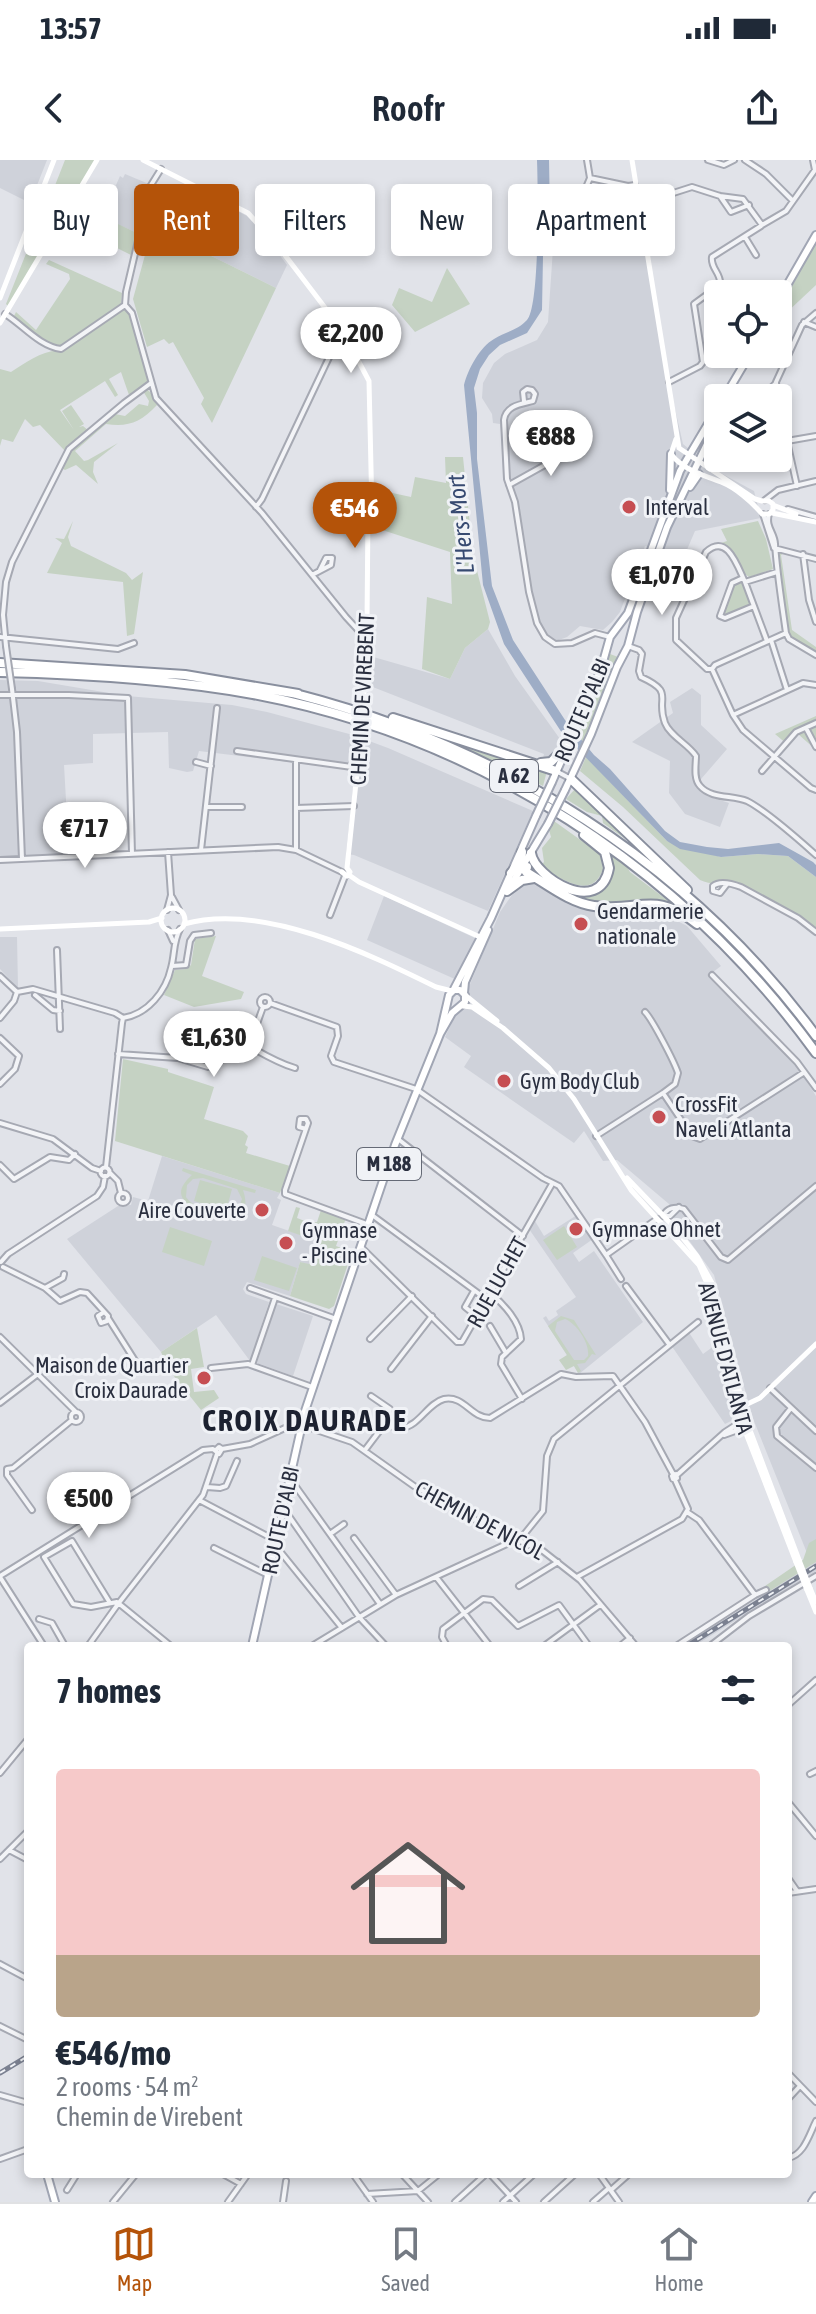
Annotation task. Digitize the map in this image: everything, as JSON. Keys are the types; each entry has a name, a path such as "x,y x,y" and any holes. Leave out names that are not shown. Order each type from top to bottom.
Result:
{"highway":[{"name":"A 62","path":"0,661 185,675 296,694 397,724 457,748 516,777 617,840 704,912 757,962 816,1036"},
{"name":"A 62","path":"0,675 90,676 186,684 252,694 367,723 426,745 518,789 591,833 637,867 690,911 731,952 816,1053"},
{"path":"296,694 369,710 556,771"},
{"path":"536,764 551,762 565,751"},
{"path":"571,779 696,899 704,912"},
{"path":"511,873 522,866 578,892 591,892 606,880 609,868 607,856 589,838 518,789"},
{"path":"526,852 534,865 550,877"},
{"path":"522,866 526,852"},
{"path":"522,866 538,879 589,905 614,907 646,902 672,907 731,952"},
{"path":"507,891 522,880 538,879"}],"main road":[{"path":"0,298 54,160"},
{"path":"0,323 3,312 54,238 97,160"},
{"name":"CHEMIN DE VIREBENT","path":"143,160 248,213 278,246 342,330 369,381 372,517 364,632 364,697 346,873"},
{"path":"632,160 635,184"},
{"path":"790,280 816,235"},
{"path":"647,256 681,452 755,499 813,519"},
{"path":"704,430 683,465 669,497 628,613 610,637 608,646 613,652 623,654 628,646 667,527 697,473 704,452"},
{"path":"669,497 671,454 677,438"},
{"path":"671,454 697,473 723,483 765,513 813,519"},
{"path":"764,500 765,513"},
{"path":"765,513 773,504"},
{"path":"618,629 630,636"},
{"name":"ROUTE D'ALBI","path":"526,852 536,816 601,669 608,646"},
{"name":"ROUTE D'ALBI","path":"440,1034 448,1001 461,981 511,873 548,824 571,779 623,654"},
{"path":"565,751 569,762 578,763"},
{"name":"ROUTE D'ALBI","path":"497,906 522,866"},
{"path":"346,873 359,882 480,937"},
{"path":"0,929 149,922 162,918 167,910 179,910 183,924"},
{"path":"162,918 166,928"},
{"name":"ROUTE D'ALBI","path":"253,1642 288,1480 313,1387 416,1089 440,1034 451,1014 461,1007 465,982 491,918"},
{"path":"149,922 166,928 200,921 262,923 314,934 436,987 465,994"},
{"path":"436,987 451,1006 461,1007"},
{"name":"AVENUE D'ATLANTA","path":"465,994 549,1068 570,1093 618,1171 703,1265 715,1291 745,1424 797,1561 816,1602"},
{"name":"AVENUE D'ATLANTA","path":"461,1007 472,1007 503,1028"},
{"name":"AVENUE D'ATLANTA","path":"660,1218 677,1236"},
{"path":"739,1404 763,1395 816,1344"},
{"name":"AVENUE D'ATLANTA","path":"809,1589 816,1612"},
{"path":"48,2178 54,2202"},
{"path":"812,2202 816,2196"}],"street":[{"path":"587,160 590,178 587,184"},
{"path":"708,160 724,165 734,160"},
{"path":"745,160 766,174 793,201"},
{"path":"669,382 702,364 694,304 720,285 720,278 711,263 712,257 786,211 815,170 813,160"},
{"path":"161,169 151,185 125,305 132,313 156,398 256,507 350,622 364,632"},
{"path":"590,178 618,184"},
{"path":"675,192 687,187 701,188 720,196 739,197 749,205 762,225"},
{"path":"720,196 731,212 749,205"},
{"path":"745,237 756,255"},
{"path":"3,312 21,328 53,348 61,349 125,305"},
{"path":"775,384 804,322 816,313"},
{"path":"804,322 816,327"},
{"path":"256,507 342,330"},
{"path":"22,859 13,696 6,646 2,638 3,581 69,449 151,383"},
{"path":"524,401 507,411 504,417 509,485 515,502 537,623 545,637 560,644 572,643 595,633 610,637"},
{"path":"792,440 816,436"},
{"path":"509,485 579,446"},
{"path":"792,464 797,486"},
{"path":"764,500 776,492 816,481"},
{"path":"773,504 776,492"},
{"path":"765,513 775,542 786,633 789,639 816,655"},
{"path":"712,669 707,669 678,643 676,618 706,552 722,546 729,549 744,580 787,690"},
{"path":"774,548 816,559"},
{"path":"803,554 816,622"},
{"path":"312,575 320,570"},
{"path":"754,606 725,618 720,616 732,583 777,572"},
{"path":"712,669 786,633"},
{"path":"2,638 118,649 134,643"},
{"path":"628,646 642,654 641,677 653,681 661,690 665,723 696,756 696,781 699,786 715,795 752,804 816,855"},
{"path":"712,669 743,730 816,790"},
{"path":"733,715 806,682 816,685"},
{"path":"0,695 128,698 132,854"},
{"path":"201,850 217,708"},
{"path":"762,771 796,732 816,723"},
{"path":"806,728 816,747"},
{"path":"237,751 359,768"},
{"path":"296,761 296,850"},
{"path":"196,762 211,766"},
{"path":"556,771 571,779"},
{"path":"296,808 355,806"},
{"path":"206,807 242,807"},
{"path":"0,860 278,847 296,850 346,873 330,915"},
{"path":"167,910 171,895 168,852"},
{"path":"730,884 798,918 816,932"},
{"path":"171,895 179,910"},
{"path":"123,1018 141,1012 162,990 172,966 174,943 183,924"},
{"path":"166,928 174,943"},
{"path":"172,966 186,965 194,935 211,933"},
{"path":"57,950 60,1029"},
{"path":"712,975 797,1062 816,1088"},
{"path":"0,976 17,992"},
{"path":"17,992 29,988 123,1018"},
{"path":"0,1018 14,1001 17,992"},
{"path":"35,995 53,1010 60,1011"},
{"path":"263,1007 260,1003 262,998 268,998 270,1003 337,1027 338,1036 331,1056 334,1062 416,1089 559,1186 621,1279"},
{"path":"118,1054 178,1058 208,1067 249,1046 263,1007 270,1003"},
{"path":"595,1134 675,1084 678,1073 645,1012"},
{"path":"123,1018 103,1187 97,1196 8,1254 1,1265 45,1288 60,1301 80,1292 87,1293 104,1312 139,1367"},
{"path":"0,1038 19,1056 15,1069 0,1084"},
{"path":"249,1046 273,1061 295,1068"},
{"path":"663,1093 692,1136 700,1139 803,1073"},
{"path":"306,1129 299,1127 300,1119 306,1119 308,1123 285,1194 369,1225"},
{"path":"0,1123 42,1133 92,1168 106,1172 118,1181 121,1193"},
{"path":"398,1139 523,1236"},
{"path":"0,1165 14,1179 50,1157 69,1160 75,1154"},
{"name":"RUE LUCHET","path":"361,1247 461,1342 553,1183"},
{"path":"606,1255 666,1211 679,1207 688,1213 721,1257 728,1260 816,1186"},
{"path":"372,1215 474,1291 503,1304 520,1332 519,1342 506,1353 501,1364 522,1399"},
{"path":"45,1288 63,1278 64,1274"},
{"path":"626,1286 669,1344"},
{"path":"250,1288 336,1319"},
{"path":"474,1291 465,1307 477,1317"},
{"path":"370,1339 412,1296"},
{"path":"252,1365 275,1298"},
{"path":"104,1312 99,1314 98,1320 105,1322 108,1318"},
{"path":"391,1369 432,1316"},
{"path":"319,1642 396,1595 517,1540 543,1511 550,1444 698,1322"},
{"path":"490,1326 506,1353"},
{"path":"0,1337 80,1415 80,1420 72,1420 13,1468 7,1469 7,1475 32,1510"},
{"path":"211,1368 252,1365 313,1387"},
{"path":"0,1403 38,1374"},
{"path":"365,1450 382,1426 408,1427 442,1400 458,1400 478,1416 488,1418 561,1374 576,1377 609,1375 621,1386 655,1439 666,1466 675,1476 687,1512 699,1520 755,1595"},
{"path":"770,1388 816,1431"},
{"path":"371,1396 390,1409 388,1424"},
{"path":"791,1408 776,1427 777,1436 816,1468"},
{"path":"41,1642 0,1577 203,1450 218,1451 250,1444 294,1423 302,1424"},
{"name":"CHEMIN DE NICOL","path":"302,1424 352,1442 394,1474 486,1526 543,1551 577,1577 633,1642"},
{"path":"675,1476 718,1438 745,1424"},
{"path":"91,1642 199,1500 207,1487 218,1451"},
{"path":"207,1487 226,1486 237,1461"},
{"path":"288,1480 294,1484 380,1604"},
{"path":"199,1500 274,1544 342,1628"},
{"path":"282,1508 290,1513 359,1617 382,1642"},
{"path":"577,1577 673,1526 687,1512"},
{"path":"330,1534 344,1524"},
{"path":"354,1538 396,1595"},
{"path":"110,1603 72,1541 44,1557 73,1604 83,1607 118,1604 166,1642"},
{"path":"214,1548 268,1575"},
{"path":"519,1586 558,1562"},
{"path":"715,1642 749,1616 816,1576"},
{"path":"436,1577 487,1642"},
{"path":"682,1642 766,1590"},
{"path":"444,1642 442,1631 478,1601 488,1599 518,1626 559,1605 586,1642"},
{"path":"549,1642 601,1605"},
{"path":"39,1619 52,1623 63,1642"},
{"path":"625,1642 630,1638"},
{"path":"792,1701 816,1680"},
{"path":"0,1773 24,1744"},
{"path":"810,1774 816,1771"},
{"path":"792,1807 816,1836"},
{"path":"0,1859 24,1835"},
{"path":"9,1850 24,1858"},
{"path":"792,1884 797,1891"},
{"path":"792,1892 816,1889"},
{"path":"0,1964 24,1977"},
{"path":"0,2026 24,2038"},
{"path":"792,2077 816,2102"},
{"path":"792,2095 800,2086"},
{"path":"0,2095 24,2102"},
{"path":"792,2157 803,2149 816,2121"},
{"path":"0,2159 24,2150"},
{"path":"67,2190 74,2178"},
{"path":"113,2202 133,2178"},
{"path":"230,2178 241,2184"},
{"path":"228,2202 245,2178"},
{"path":"356,2178 373,2202"},
{"path":"406,2178 428,2202"},
{"path":"367,2194 418,2191 434,2178"},
{"path":"455,2202 483,2178"},
{"path":"492,2178 516,2202"},
{"path":"503,2202 529,2178"},
{"path":"544,2202 571,2178"},
{"path":"602,2178 619,2202"},
{"path":"593,2202 624,2178"},
{"path":"283,2202 286,2181"}],"shaded area":[{"path":"0,160 47,160 38,184 24,184 24,200 0,188"},
{"path":"125,174 149,184 134,184 134,232 118,224 116,184 120,176 123,178"},
{"path":"239,212 255,225 255,256 280,256 287,265 276,288 211,256 239,256"},
{"path":"552,256 648,256 665,365 683,444 704,461 704,472 719,472 754,491 761,518 695,531 683,559 645,546 620,612 612,622 603,630 580,626 567,637 548,644 538,632 527,594 500,424 493,423 492,414 482,398 483,383 494,363 505,354 537,340 548,322"},
{"path":"488,629 515,676 560,739 562,749 553,758 546,760 544,754 360,682 361,662 370,656 450,679 465,648"},
{"path":"0,680 38,681 127,696 232,705 267,712 353,735 388,748 533,811 488,911 346,854 355,770 199,751 193,771 187,772 169,768 168,732 93,734 93,763 64,765 69,853 0,858"},
{"path":"692,688 701,695 701,725 727,749 695,786 707,796 729,803 720,827 685,814 669,793 670,761 632,742 673,713 670,702"},
{"path":"524,878 575,907 611,915 641,910 666,915 687,926 721,966 709,975 795,1063 816,1096 816,1553 809,1558 752,1416 714,1275 675,1221 669,1204 617,1160 603,1161 584,1131 574,1143 464,1067 471,1056 445,1037 500,912"},
{"path":"384,896 475,938 457,980 367,940"},
{"path":"0,937 17,937 18,988 0,969"},
{"path":"162,1156 280,1193 277,1198 281,1200 272,1225 318,1241 309,1265 300,1262 290,1296 247,1282 243,1289 246,1294 269,1302 250,1361 216,1315 161,1352 67,1239 118,1206 131,1205 133,1197 148,1201"},
{"path":"577,1215 593,1239 573,1253 579,1262 594,1251 643,1322 579,1374 543,1318 546,1316 549,1321 558,1315 556,1311 576,1297 529,1229 535,1221 544,1236"},
{"path":"276,1304 313,1316 293,1376 257,1363"},
{"path":"688,1331 703,1354 718,1343 733,1420 725,1424 671,1345"},
{"path":"816,1562 816,1571 701,1642 688,1642"}],"green space":[{"path":"65,160 96,160 82,184 56,184"},
{"path":"118,224 134,232 131,255 118,248"},
{"path":"816,242 816,285 792,308 792,286"},
{"path":"25,256 38,256 8,306 6,304"},
{"path":"145,256 211,256 276,288 212,423 201,404 204,398 173,342 169,344 164,339 147,347 133,299"},
{"path":"49,260 122,293 121,305 56,347 20,324 14,316 16,312 36,330 70,279 69,274 46,264"},
{"path":"447,268 470,304 415,332 392,305 399,288 432,302"},
{"path":"125,309 129,312 150,383 129,395 121,372 109,379 118,395 115,397 105,381 60,410 74,430 62,411 71,405 84,424 79,427 83,426 89,431 66,452 40,425 33,427 25,419 13,442 2,439 0,446 0,369 11,372 41,354 61,351 117,311"},
{"path":"147,389 157,405 151,411 133,422 106,424 75,451 84,461 118,443 94,462 93,472 98,484 76,465 65,470 61,468 72,450 115,414 125,416 139,404 148,406 149,401 143,391"},
{"path":"445,457 463,457 473,555 490,622 488,629 465,648 450,679 422,669 427,597 452,604 450,552 373,527 377,518 374,489 411,497 415,477 446,483"},
{"path":"73,521 68,537 71,546 126,573 132,580 143,572 134,634 127,636 123,582 47,573 62,543 55,538 64,539"},
{"path":"758,521 773,569 749,577 730,550 721,543 727,541 721,529"},
{"path":"781,551 786,552 781,555 792,630 816,647 816,652 792,637 787,630 777,559"},
{"path":"742,581 751,603 749,606 727,615 721,612 734,584"},
{"path":"610,654 618,657 584,743 576,733"},
{"path":"816,716 816,750 798,734 788,745 775,734"},
{"path":"443,737 547,771 543,786"},
{"path":"586,757 667,841 721,857 758,854 788,856 816,877 816,929 758,893 700,880 580,771"},
{"path":"575,789 631,843 603,823 602,816 587,812 566,799"},
{"path":"554,821 600,854 603,869 592,884 576,885 542,868 542,848 551,837 549,830"},
{"path":"607,851 675,906 649,900 599,904 575,897 593,895 608,882 612,864"},
{"path":"216,936 202,976 244,992 241,999 194,1007 164,995 175,970 191,965 195,939"},
{"path":"123,1059 168,1069 168,1072 214,1087 204,1119 243,1131 248,1136 246,1153 290,1166 280,1193 115,1141"},
{"path":"183,1168 256,1190 255,1193 243,1190 245,1207 238,1215 209,1213 187,1204 183,1199 182,1189 192,1175 182,1171","holes":["203,1178 237,1189 242,1199 238,1210 232,1213 210,1212 186,1197 187,1185 193,1179"]},
{"path":"200,1180 232,1189 226,1211 194,1201"},
{"path":"296,1207 300,1208 297,1218 310,1223 317,1222 321,1210 346,1218 336,1246 352,1252 334,1306 329,1309 290,1296 300,1262 309,1264 317,1241 288,1231"},
{"path":"564,1226 577,1247 557,1260 543,1240"},
{"path":"170,1227 212,1241 204,1266 162,1252"},
{"path":"262,1256 297,1268 289,1291 254,1280"},
{"path":"561,1316 574,1320 596,1355 592,1354 585,1363 577,1364 581,1371 578,1373 574,1366 566,1370 559,1360 567,1355 548,1326","holes":["565,1319 574,1325 587,1345 588,1356 584,1360 574,1360 555,1331 557,1322"]},
{"path":"197,1328 204,1367 191,1369 194,1392 214,1390 219,1398 201,1410 169,1370 161,1352"},
{"path":"816,1539 816,1562 768,1592 765,1586 803,1560 809,1543"}],"water":[{"path":"537,160 549,160 549,184 537,184"},
{"path":"536,256 543,256 542,310 527,333 500,345 489,355 480,369 474,388 477,459 492,586 513,640 565,720 665,831 680,842 707,847 728,849 779,843 813,862 816,877 788,856 758,854 721,857 680,849 667,841 562,733 504,644 483,585 464,385 484,347 527,320 534,293"}],"railway":[{"path":"693,1642 816,1566"},
{"path":"0,2073 24,2058"}],"place":[{"name":"Interval","path":"629,507"},
{"name":"Gendarmerie nationale","path":"581,924"},
{"name":"Gym Body Club","path":"504,1081"},
{"name":"CrossFit Naveli Atlanta","path":"659,1117"},
{"name":"Aire Couverte","path":"262,1210"},
{"name":"Gymnase Ohnet","path":"576,1229"},
{"name":"Gymnase - Piscine","path":"286,1243"},
{"name":"Maison de Quartier Croix Daurade","path":"204,1378"}],"district":[{"name":"CROIX DAURADE","path":"305,1421"}],"water label":[{"name":"L'Hers-Mort","path":"461,524"}]}
